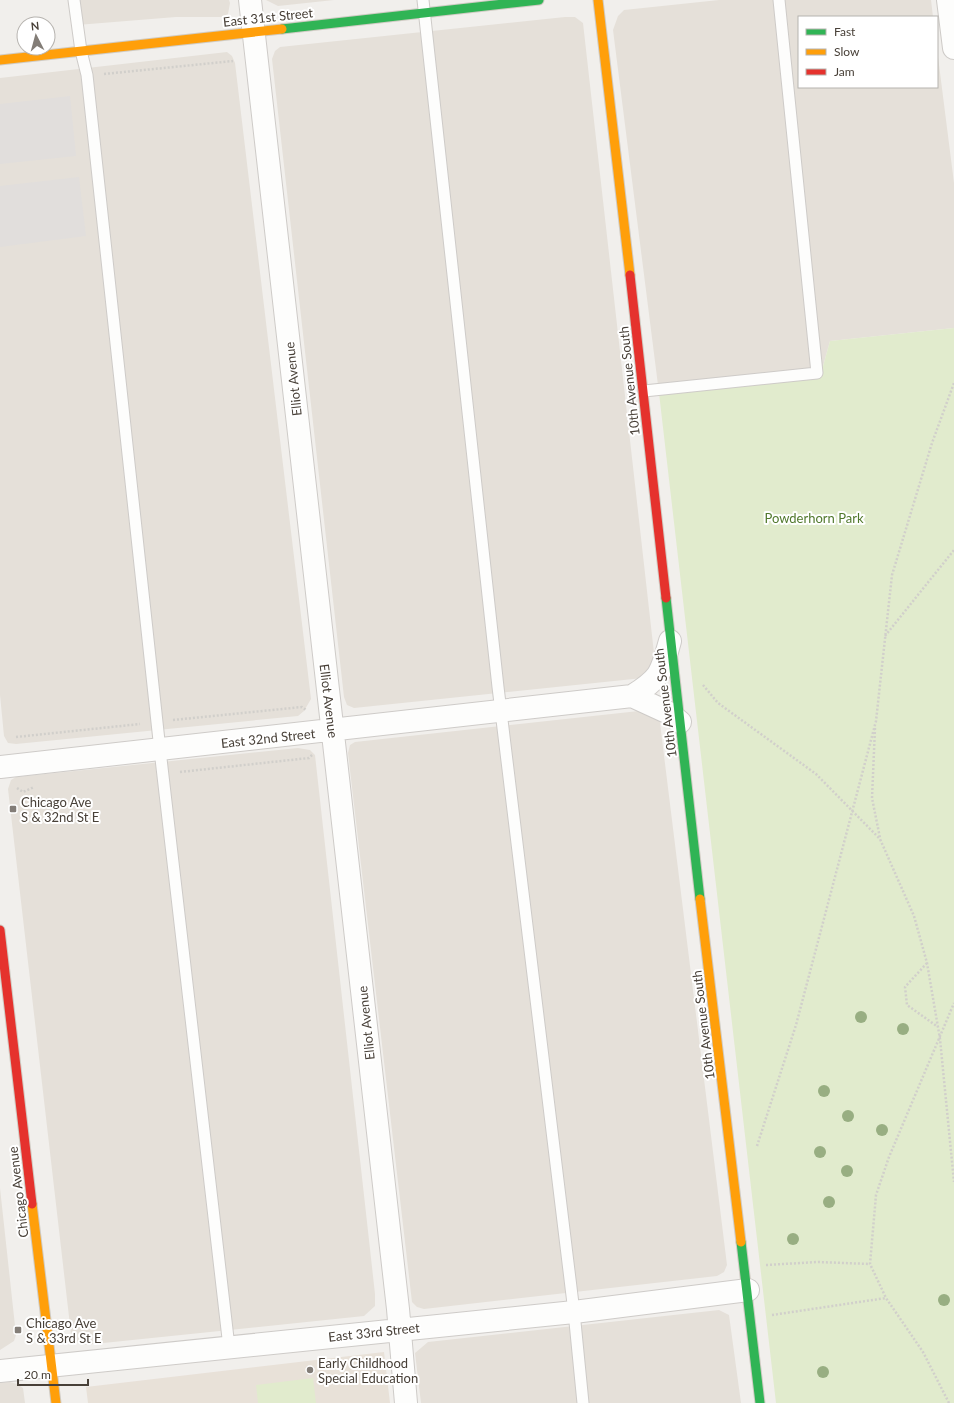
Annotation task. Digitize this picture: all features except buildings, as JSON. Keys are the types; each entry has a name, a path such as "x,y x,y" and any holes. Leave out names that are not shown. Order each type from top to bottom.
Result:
{"street":[{"name":"Elliot Avenue","path":"250,0 255,31 400,1329 403,1399"},
{"name":"East 31st Street","path":"0,60 255,31 425,14 539,0"},
{"name":"10th Avenue South","path":"598,0 644,391 670,639 748,1290 760,1403"},
{"path":"948,0 954,48"},
{"name":"East 32nd Street","path":"0,767 632,696 652,684 662,669 670,639"},
{"path":"632,696 669,713 680,722"},
{"name":"Chicago Avenue","path":"0,930 56,1403"},
{"name":"East 33rd Street","path":"0,1371 574,1312 748,1290"}],"lane":[{"path":"74,0 81,51 87,75 160,750 229,1347"},
{"path":"423,0 501,710 574,1312 583,1403"},
{"path":"644,391 816,373 779,0"}],"path":[{"path":"87,75 233,61"},
{"path":"954,383 932,443 892,575 876,721 872,798 880,838 914,916 927,963 940,1039 954,1182"},
{"path":"885,636 954,550"},
{"path":"703,685 718,702 816,774 880,838"},
{"path":"757,1146 796,1025 876,721"},
{"path":"927,963 905,987 907,1005 938,1027"},
{"path":"949,1403 923,1352 886,1298 870,1264 876,1195 892,1150 954,1003"},
{"path":"762,1265 818,1262 870,1264"},
{"path":"767,1316 886,1298"}],"shaded area":[{"path":"74,0 229,0 230,3 228,14 221,17 176,17 77,25"},
{"path":"266,0 334,0 278,6"},
{"path":"719,0 931,0 933,16 798,16 798,88 938,88 938,57 954,183 954,328 830,341 820,377 659,393 613,30 618,16 624,10"},
{"path":"575,17 583,23 655,662 643,678 354,708 347,705 344,697 272,59 275,51 280,47"},
{"path":"227,52 232,56 235,63 311,699 304,711 298,716 16,744 8,743 4,736 0,695 0,78"},
{"path":"70,96 76,156 0,164 0,104"},
{"path":"79,177 86,236 0,247 0,186"},
{"path":"648,710 659,715 727,1265 724,1272 717,1276 424,1309 417,1307 412,1302 348,753 350,745 355,742"},
{"path":"298,748 310,750 315,755 375,1294 375,1306 364,1316 84,1345 77,1342 71,1334 8,789 11,780 16,777"},
{"path":"0,1188 16,1335 14,1341 0,1350"},
{"path":"719,1310 729,1315 741,1403 421,1403 415,1353 428,1342"},
{"name":"Early Childhood Special Education","path":"384,1352 390,1403 88,1403 86,1387"},
{"path":"10,1382 23,1388 25,1403 0,1403 0,1383"}],"green space":[{"name":"Powderhorn Park","path":"954,328 954,1403 776,1403 659,393 820,377 830,341"},
{"path":"313,1378 316,1403 258,1403 256,1385"}],"traffic: fast":[{"path":"282,29 539,0"},
{"path":"666,598 700,899"},
{"path":"741,1242 760,1403"}],"traffic: slow":[{"path":"598,0 630,275"},
{"path":"0,60 282,29"},
{"path":"700,899 741,1242"},
{"path":"32,1204 56,1403"}],"traffic: jam":[{"path":"630,275 666,598"},
{"path":"0,930 32,1204"}],"place":[{"name":"Chicago Ave S & 32nd St E","path":"13,809"},
{"name":"Chicago Ave S & 33rd St E","path":"18,1330"},
{"name":"Early Childhood Special Education","path":"310,1370"}]}
